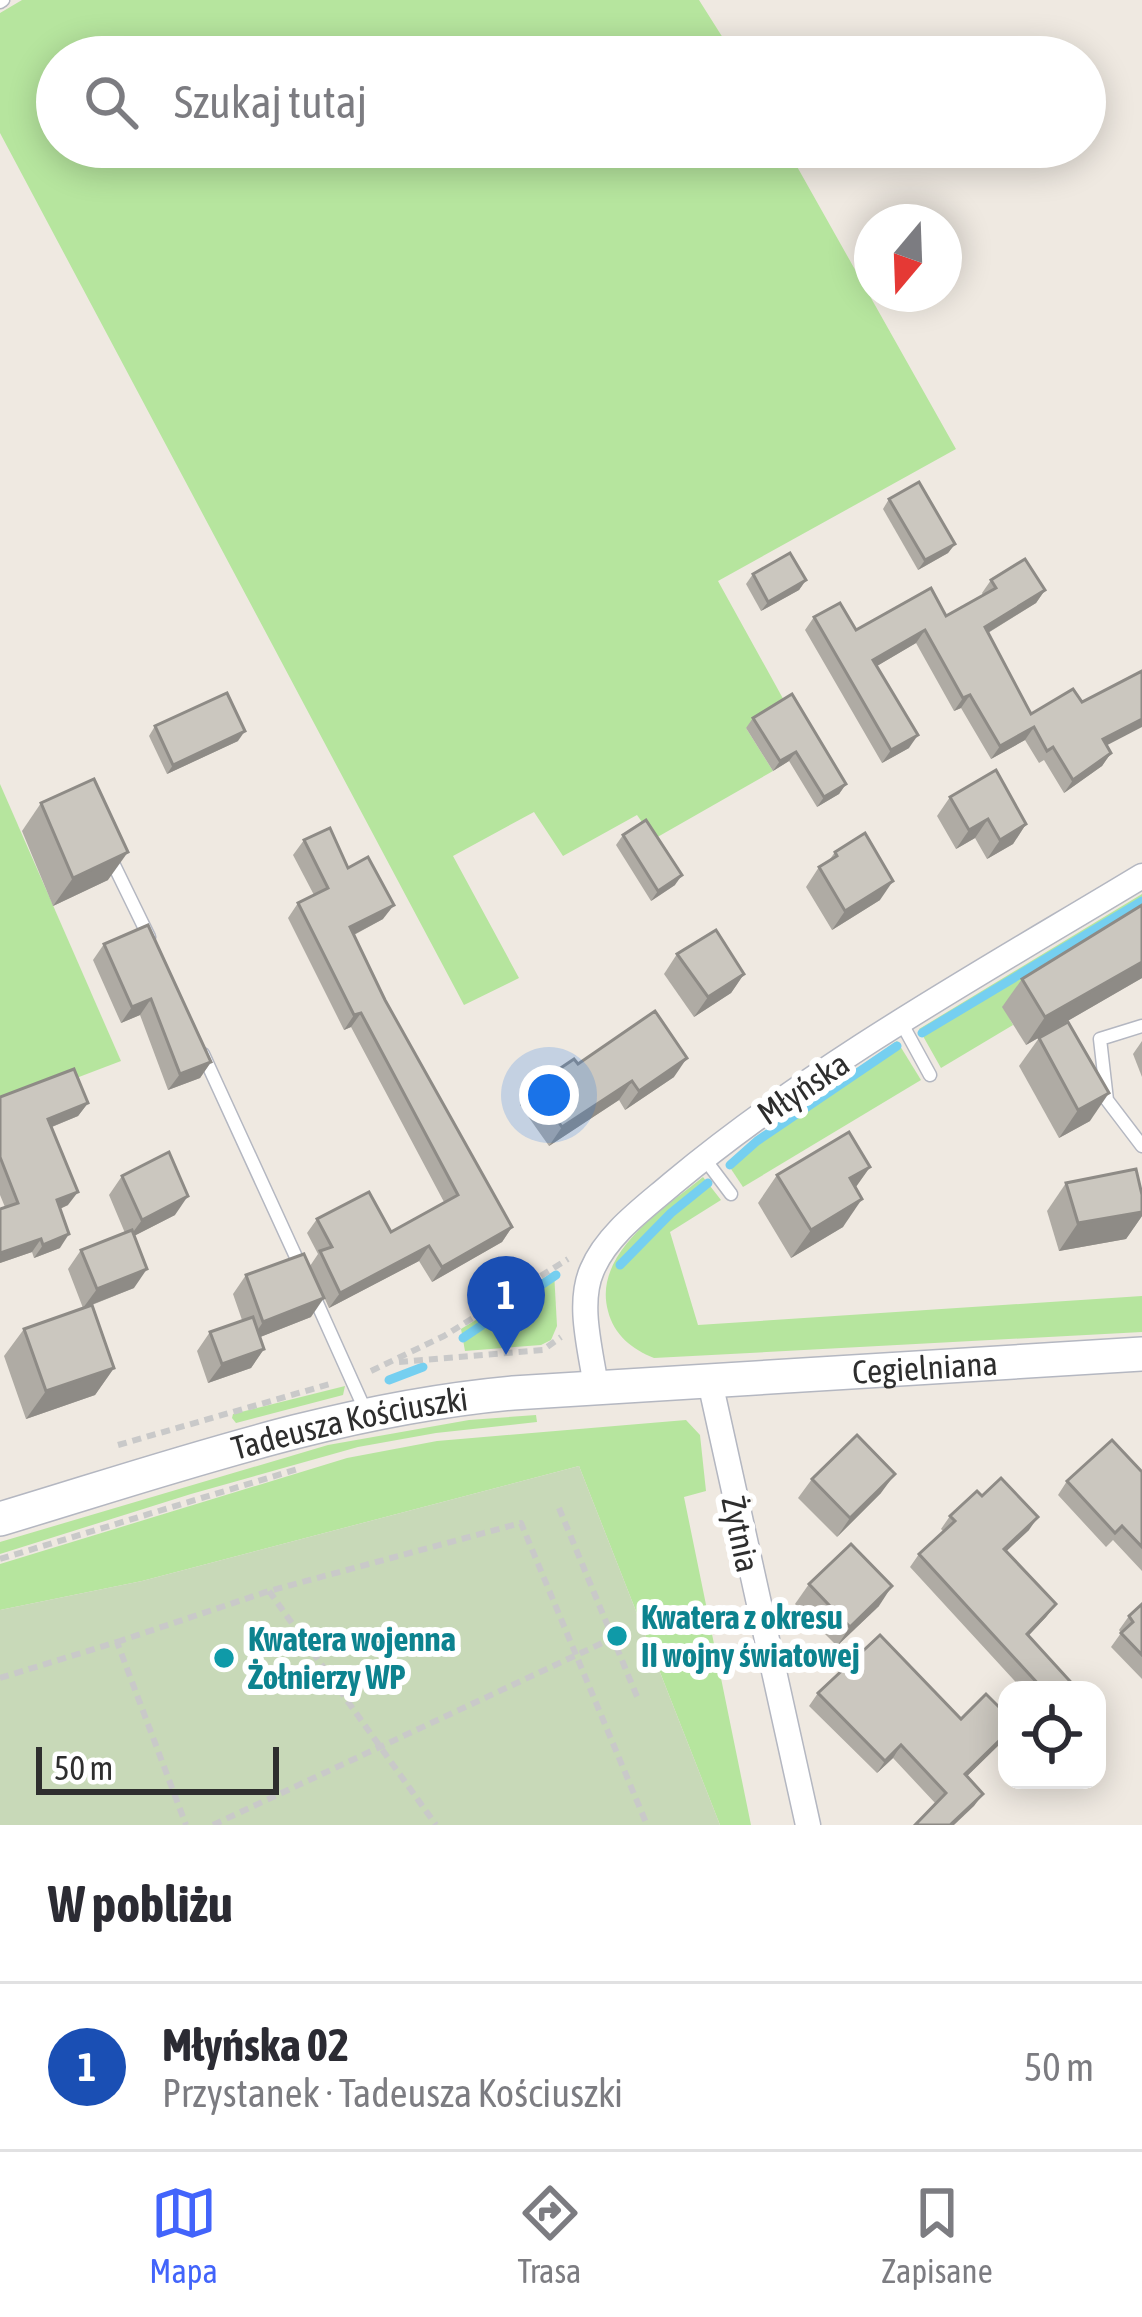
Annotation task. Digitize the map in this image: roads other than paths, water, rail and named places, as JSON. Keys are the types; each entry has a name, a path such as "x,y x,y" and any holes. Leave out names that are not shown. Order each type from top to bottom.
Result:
{"street":[{"name":"Młyńska","path":"596,1388 585,1301 599,1254 704,1157 901,1022 1142,876"},
{"name":"Cegielniana","path":"710,1382 1142,1354"},
{"name":"Tadeusza Kościuszki","path":"0,1519 248,1442 367,1413 457,1398 710,1382"},
{"name":"Żytnia","path":"710,1382 808,1825"}],"lane":[{"path":"106,850 155,949"},
{"path":"901,1022 930,1075"},
{"path":"1142,1026 1100,1039 1108,1100 1142,1146"},
{"path":"194,1035 367,1413"},
{"path":"704,1157 731,1194"}],"waterway":[{"path":"922,1033 1142,901"},
{"path":"730,1165 757,1141 897,1046"},
{"path":"620,1265 708,1183"},
{"path":"463,1338 556,1275"},
{"path":"389,1380 423,1367"}],"place":[{"name":"Młyńska 02","path":"506,1355"},
{"name":"Kwatera z okresu II wojny światowej","path":"617,1636"},
{"name":"Kwatera wojenna Żołnierzy WP","path":"224,1658"}]}
